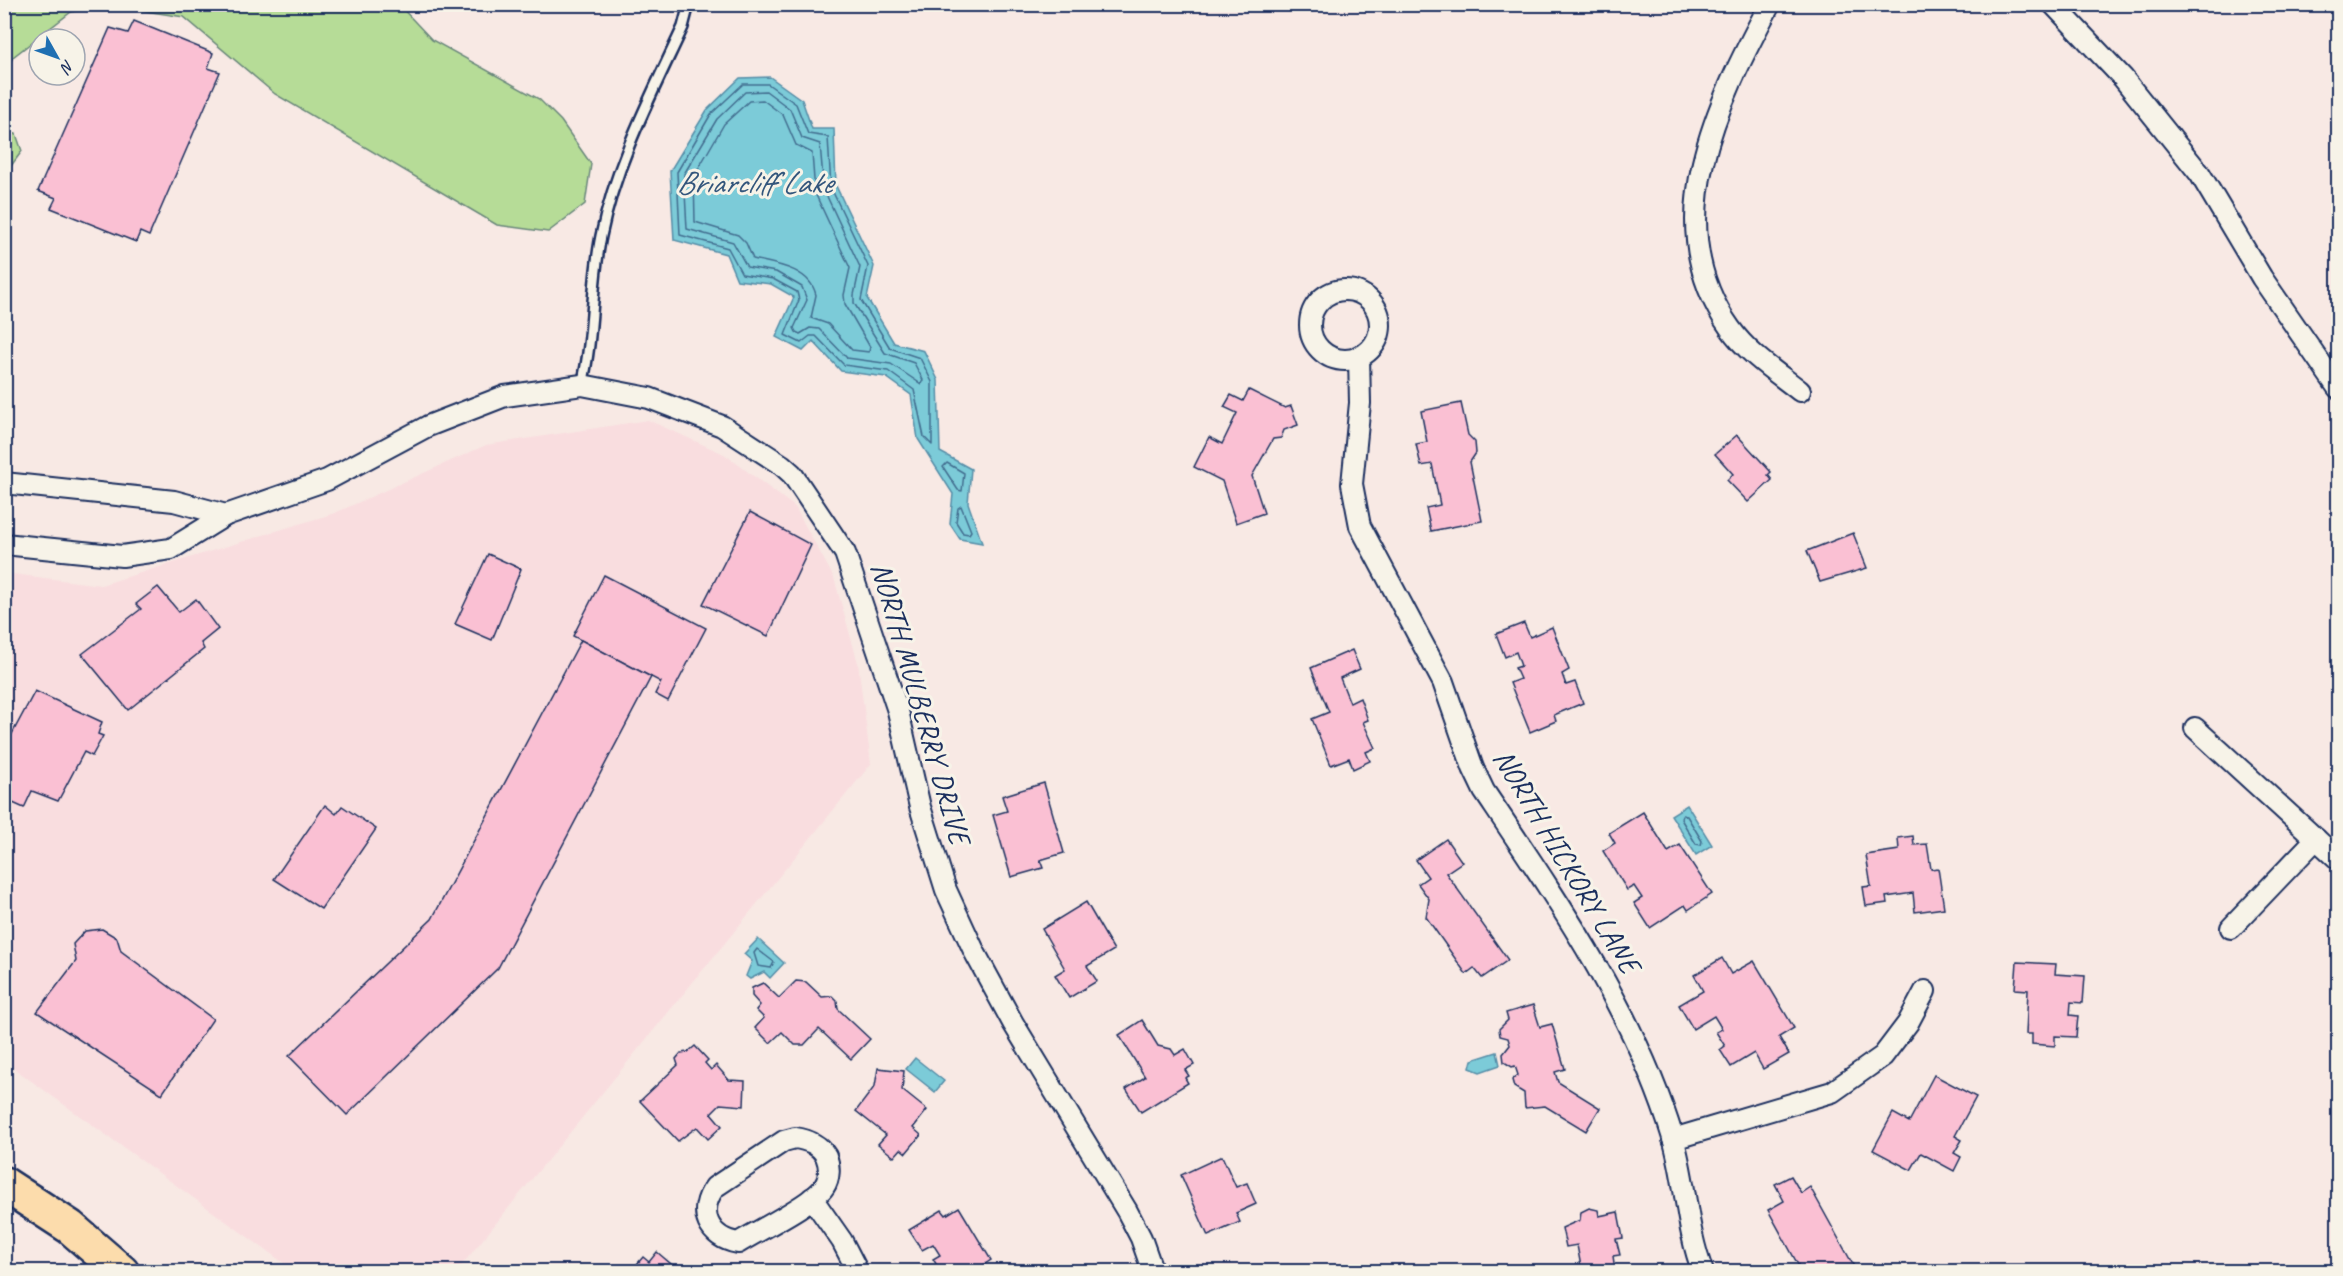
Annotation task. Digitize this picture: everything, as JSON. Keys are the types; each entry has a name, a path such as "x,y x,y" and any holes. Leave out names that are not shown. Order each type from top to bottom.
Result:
{"highway":[{"path":"4,1184 70,1227 122,1272"}],"street":[{"path":"1770,4 1745,52 1708,143 1698,180 1694,213 1699,261 1711,295 1730,327 1749,351 1800,392"},
{"path":"2054,4 2123,78 2200,174 2262,278 2338,388"},
{"name":"NORTH HICKORY LANE","path":"1359,356 1360,403 1352,484 1360,526 1443,682 1473,768 1484,791 1579,932 1635,1039 1673,1139 1699,1269"},
{"name":"NORTH MULBERRY DRIVE","path":"4,544 122,556 171,549 226,515 327,480 463,410 505,396 582,386 649,398 722,426 782,465 829,526 845,553 898,711 934,858 960,922 1013,1023 1127,1211 1141,1238 1153,1272"},
{"path":"4,483 174,501 226,515"},
{"path":"2195,728 2338,859"},
{"path":"2231,928 2316,839"},
{"path":"1673,1139 1832,1092 1884,1056 1908,1023 1924,991"},
{"path":"795,1138 815,1144 827,1159 828,1178 824,1188 812,1198 738,1243 718,1236 706,1218 708,1196 715,1187 784,1141 795,1138"},
{"path":"812,1198 842,1241 858,1272"}],"lane":[{"path":"582,386 588,359 601,236 616,179 683,27 689,4"}],"shaded area":[{"path":"648,420 724,454 795,507 834,578 858,663 871,764 457,1271 295,1271 5,1062 5,573 101,585 335,513 486,445"}],"green space":[{"path":"5,4 399,5 432,40 539,99 561,121 591,164 585,204 548,232 497,225 275,94 184,17 106,5 71,12 52,27 27,27 27,46 13,57 5,72"},
{"path":"5,133 16,134 22,151 5,174"}],"water":[{"name":"Briarcliff Lake","path":"770,77 802,100 812,129 834,129 836,186 874,266 867,298 894,343 924,351 938,380 940,452 971,469 968,503 982,543 960,539 950,524 953,494 918,439 911,395 886,377 841,371 813,341 803,351 776,337 794,297 771,284 737,280 726,254 674,240 670,171 707,110 740,78"},
{"path":"1687,805 1712,845 1696,855 1671,815"},
{"path":"758,939 784,963 770,978 764,972 750,979 746,976 752,961 744,954"},
{"path":"1497,1052 1500,1065 1480,1072 1470,1068 1472,1060"},
{"path":"915,1058 944,1081 935,1092 906,1069"}],"building":[{"path":"134,21 213,53 208,68 220,72 149,236 140,232 136,242 51,208 56,198 38,191 84,87 87,87 87,80 110,28 128,33"},
{"path":"1249,390 1285,408 1291,406 1298,425 1284,430 1281,438 1273,439 1252,476 1264,513 1236,523 1222,481 1194,467 1209,437 1222,444 1237,413 1224,407 1231,395 1243,401"},
{"path":"1461,403 1468,435 1475,442 1476,453 1470,462 1482,521 1431,531 1426,508 1440,505 1432,464 1421,466 1416,444 1427,442 1421,411"},
{"path":"1737,435 1771,472 1768,475 1772,480 1748,502 1727,480 1733,474 1715,454"},
{"path":"750,512 811,545 768,636 703,604"},
{"path":"1853,533 1867,568 1820,582 1807,551"},
{"path":"488,554 521,569 492,640 455,624"},
{"path":"604,575 706,628 668,701 655,694 661,682 573,636"},
{"path":"158,587 179,612 196,599 218,629 201,643 204,649 128,710 82,654 141,609 136,604"},
{"path":"1524,623 1530,637 1552,627 1569,670 1562,674 1566,685 1575,682 1583,703 1554,715 1556,721 1530,732 1510,683 1520,679 1515,668 1521,666 1516,652 1505,657 1496,634"},
{"path":"581,640 651,677 498,968 347,1115 289,1056 432,919"},
{"path":"1352,650 1360,669 1340,678 1350,703 1360,698 1368,720 1363,722 1375,748 1366,752 1370,761 1353,769 1349,758 1331,765 1312,719 1329,712 1311,668"},
{"path":"35,691 102,722 98,734 103,736 92,756 84,752 58,801 32,791 24,808 4,799 4,749"},
{"path":"1044,783 1064,853 1040,860 1043,868 1011,877 993,815 1007,811 1002,796"},
{"path":"325,805 336,814 342,806 376,829 321,909 274,879"},
{"path":"1643,812 1668,852 1680,845 1712,894 1688,910 1685,905 1650,928 1634,903 1642,898 1634,886 1627,890 1603,851 1615,843 1609,833"},
{"path":"1913,836 1914,845 1927,844 1931,869 1938,868 1944,908 1915,912 1913,893 1886,897 1887,903 1866,906 1863,887 1871,886 1866,855 1899,850 1898,838"},
{"path":"1446,839 1462,862 1446,873 1508,960 1482,978 1474,968 1466,974 1426,917 1429,899 1418,884 1428,877 1416,860"},
{"path":"1086,902 1114,950 1087,966 1097,981 1069,998 1055,975 1065,969 1042,929"},
{"path":"102,929 117,938 121,951 213,1019 162,1094 37,1012 76,961 73,944 85,931"},
{"path":"1722,958 1731,974 1754,961 1794,1028 1779,1037 1789,1054 1763,1069 1754,1053 1731,1067 1720,1050 1725,1046 1716,1032 1722,1029 1714,1016 1693,1029 1679,1005 1703,991 1694,975"},
{"path":"2017,962 2056,964 2055,974 2085,976 2083,1003 2071,1002 2070,1015 2078,1016 2076,1037 2055,1036 2055,1046 2032,1044 2032,1034 2026,1034 2028,990 2015,989"},
{"path":"796,981 806,982 822,997 832,996 837,1001 838,1009 870,1039 851,1059 819,1029 804,1045 795,1045 782,1032 770,1043 755,1028 764,1018 756,1010 760,1005 752,996 752,988 763,983 779,998"},
{"path":"1533,1005 1540,1027 1552,1024 1565,1069 1555,1072 1558,1082 1600,1108 1586,1131 1545,1106 1525,1108 1524,1093 1514,1087 1512,1080 1518,1075 1515,1066 1512,1067 1504,1062 1503,1054 1510,1045 1508,1038 1500,1036 1499,1029 1508,1020 1506,1013"},
{"path":"1142,1020 1158,1046 1171,1049 1175,1055 1185,1049 1194,1065 1185,1070 1189,1076 1185,1078 1188,1083 1141,1112 1126,1089 1145,1077 1119,1035"},
{"path":"695,1046 708,1060 705,1063 711,1070 716,1065 729,1080 745,1081 744,1106 720,1104 711,1113 722,1126 708,1139 697,1127 678,1141 640,1101 678,1065 676,1059 681,1053 688,1052"},
{"path":"878,1068 904,1071 902,1090 927,1110 913,1128 921,1135 906,1153 901,1149 894,1157 878,1144 886,1135 856,1111 875,1086"},
{"path":"1934,1075 1976,1097 1955,1136 1962,1140 1954,1153 1961,1157 1954,1171 1921,1153 1911,1170 1873,1150 1893,1113 1909,1122"},
{"path":"1222,1156 1236,1187 1247,1183 1256,1204 1236,1213 1240,1222 1208,1236 1181,1175"},
{"path":"1791,1176 1801,1193 1810,1187 1857,1272 1802,1272 1768,1210 1784,1201 1775,1184"},
{"path":"959,1207 991,1260 973,1272 941,1272 933,1259 940,1255 933,1244 922,1250 909,1230 942,1210 946,1215"},
{"path":"1589,1208 1598,1210 1599,1216 1618,1212 1623,1238 1616,1239 1620,1255 1613,1256 1615,1270 1610,1272 1582,1272 1577,1245 1566,1247 1562,1228 1580,1220 1581,1212"},
{"path":"657,1252 671,1264 666,1272 631,1271 643,1257 649,1262"}]}
